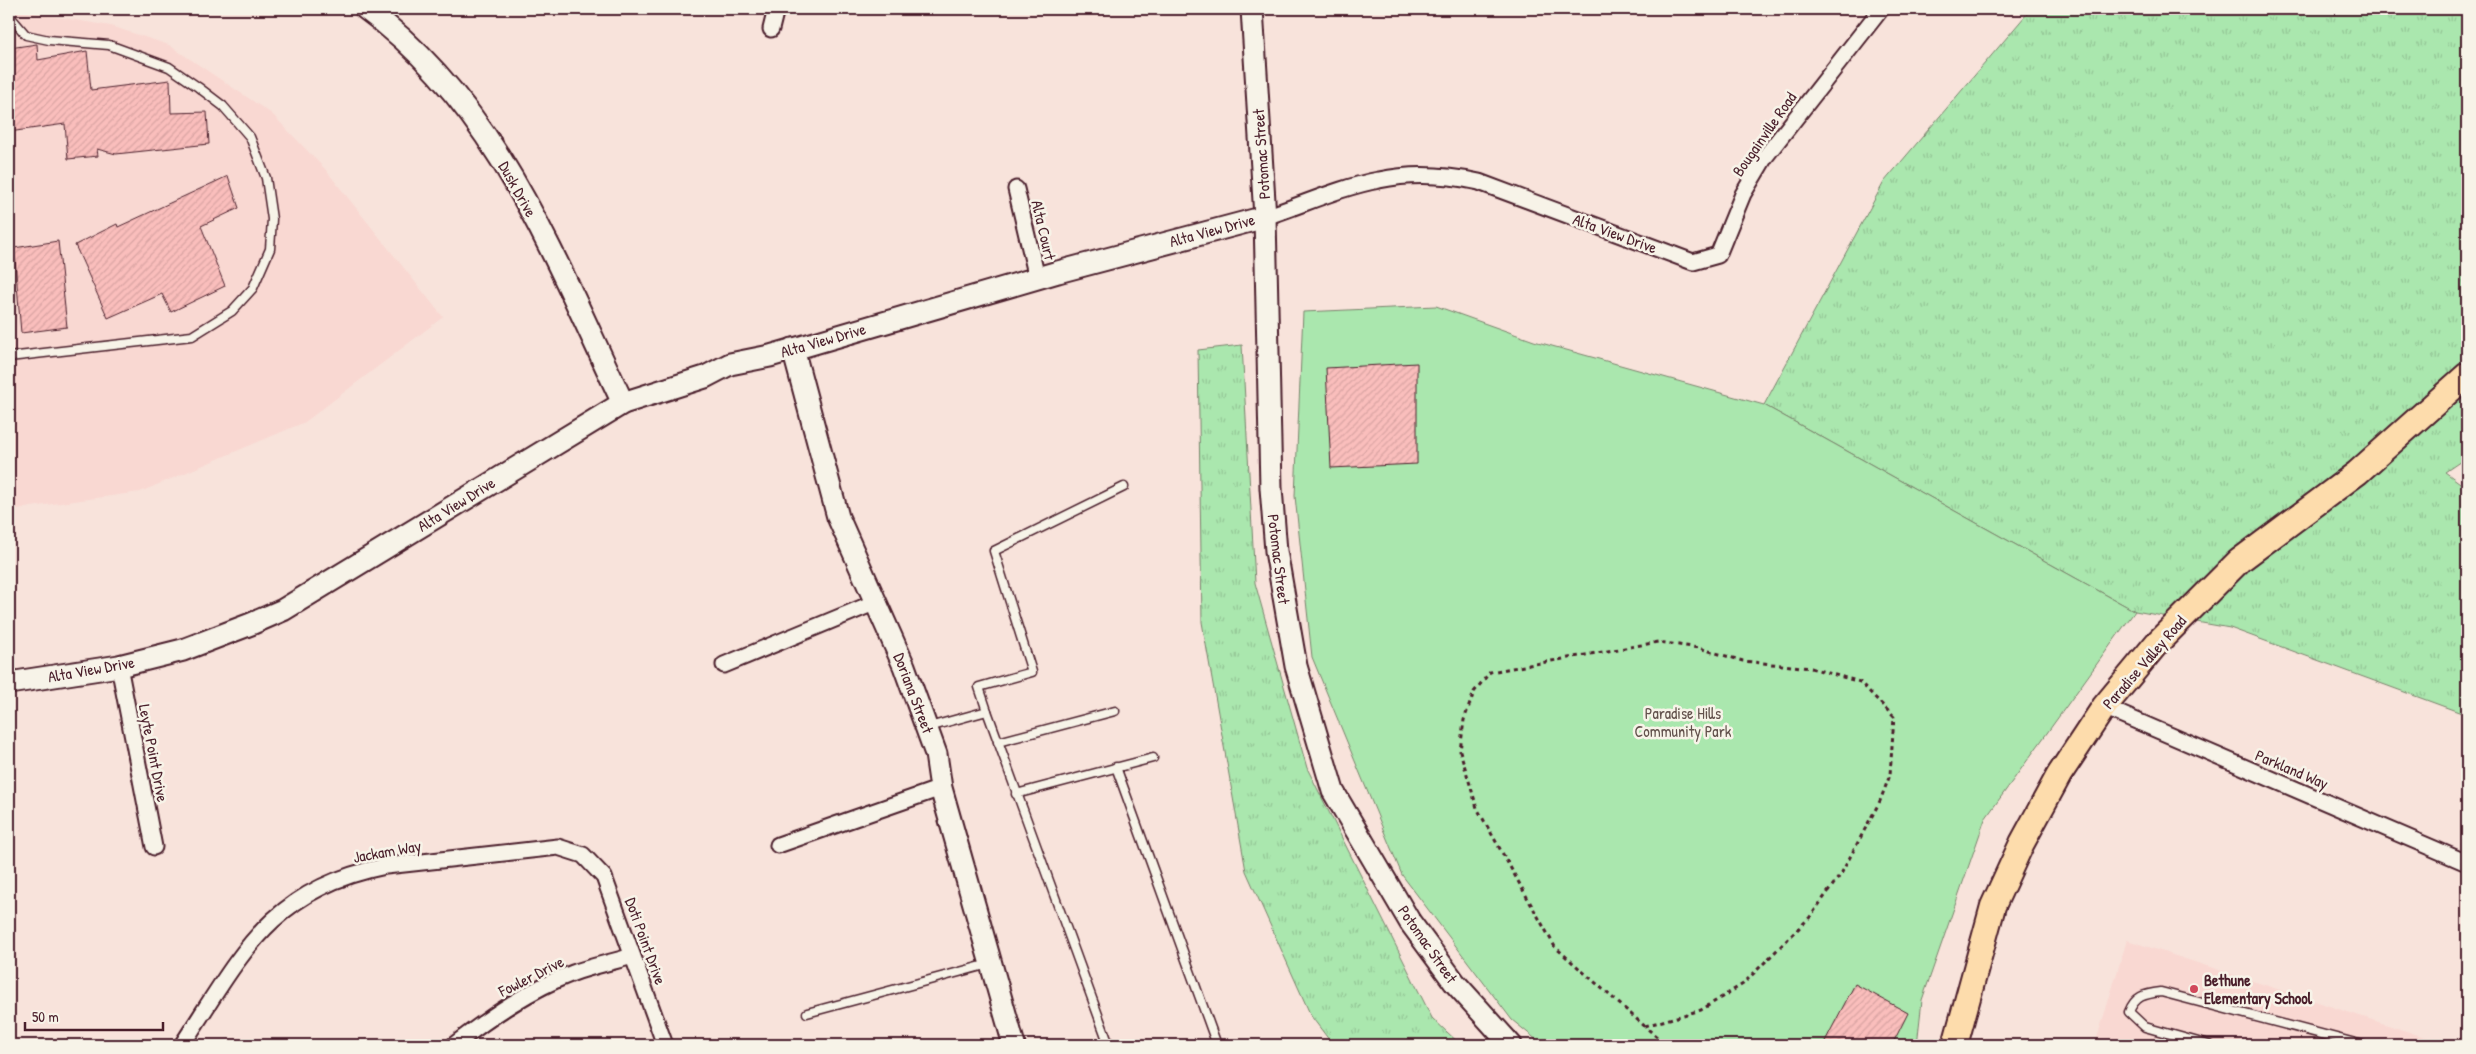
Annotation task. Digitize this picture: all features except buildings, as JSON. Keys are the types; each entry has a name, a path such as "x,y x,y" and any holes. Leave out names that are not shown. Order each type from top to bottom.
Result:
{"main road":[{"name":"Paradise Valley Road","path":"1955,1045 1972,977 1993,906 2022,843 2059,775 2104,707 2157,643 2224,575 2357,473 2467,375"}],"street":[{"name":"Dusk Drive","path":"366,9 398,36 447,84 494,146 525,198 623,403"},
{"path":"771,29 776,9"},
{"name":"Potomac Street","path":"1252,9 1265,217 1270,451 1276,551 1296,666 1332,792 1410,922 1455,983 1511,1045"},
{"name":"Bougainville Road","path":"1679,257 1693,262 1718,256 1743,194 1765,157 1881,9"},
{"name":"Alta View Drive","path":"9,683 119,666 183,650 283,610 623,403 705,377 730,364 793,349 1037,278 1265,217 1379,180 1425,176 1460,178 1479,182 1679,257"},
{"name":"Alta Court","path":"1016,189 1037,278"},
{"name":"Doriana Street","path":"793,349 838,517 904,666 936,754 941,788 1014,1045"},
{"path":"724,665 876,602"},
{"name":"Leyte Point Drive","path":"119,666 154,847"},
{"name":"Parkland Way","path":"2104,707 2467,863"},
{"path":"778,845 941,788"},
{"name":"Jackam Way","path":"182,1045 248,945 281,912 320,887 363,870 386,866 558,847 583,855"},
{"name":"Doti Point Drive","path":"583,855 604,877 665,1045"},
{"name":"Fowler Drive","path":"454,1045 500,1012 539,989 572,974 632,956"}],"lane":[{"path":"9,14 26,35 49,40 108,45 169,67 223,106 250,137 266,178 272,219 270,249 253,288 232,311 192,336 9,357"},
{"path":"1109,1045 1016,794 980,687 1032,672 994,551 1124,488"},
{"path":"927,728 987,711"},
{"path":"998,742 1115,711"},
{"path":"1016,794 1153,758"},
{"path":"1116,767 1217,1045"},
{"path":"807,1013 991,964"},
{"path":"2209,1045 2145,1027 2129,1012 2132,1002 2143,994 2161,992 2363,1045"}],"path":[{"path":"1645,1026 1701,1010 1743,984 1810,917 1841,874 1880,801 1890,775 1894,717 1860,682 1811,668 1743,661 1699,648 1658,642 1490,672 1474,692 1464,720 1460,751 1477,808 1555,947 1666,1045"}],"shaded area":[{"path":"9,9 111,26 169,45 272,114 325,169 443,317 305,422 140,492 9,510"},
{"name":"Bethune Elementary School","path":"2127,940 2449,1045 2095,1045"}],"green space":[{"path":"2031,9 2467,9 2467,457 2445,472 2467,488 2467,715 2230,628 2135,611 1764,405 1884,182"},
{"name":"Paradise Hills Community Park","path":"1436,306 1534,341 1764,405 2135,611 1985,819 1922,1000 1917,1045 1543,1045 1512,1020 1402,875 1312,657 1295,496 1303,312"},
{"path":"1242,345 1255,583 1307,768 1432,1018 1461,1045 1333,1045 1311,1016 1246,871 1202,622 1198,350"}],"place":[{"name":"Bethune Elementary School","path":"2194,989"}]}
